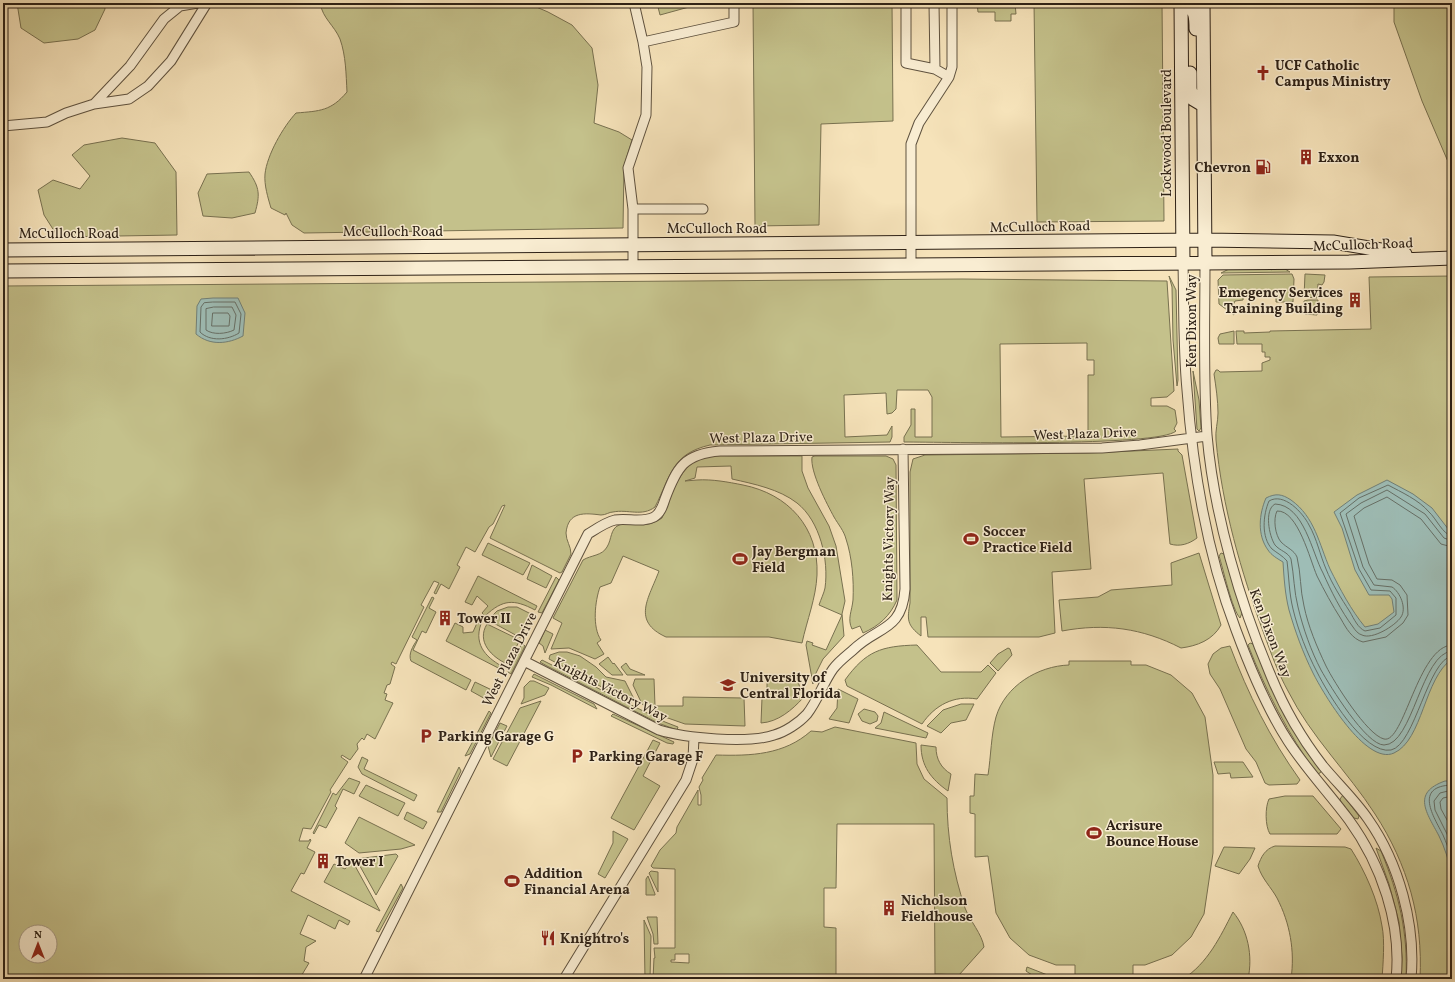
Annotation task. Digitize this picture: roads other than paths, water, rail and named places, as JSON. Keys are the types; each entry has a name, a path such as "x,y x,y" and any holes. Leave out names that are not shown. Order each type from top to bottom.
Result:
{"main road":[{"name":"Lockwood Boulevard","path":"1181,3 1183,263"},
{"path":"1185,3 1192,9 1196,16 1197,70 1203,81"},
{"path":"1203,3 1205,262"},
{"path":"1182,27 1189,43 1190,89 1193,99 1203,105"},
{"name":"McCulloch Road","path":"3,250 1205,240 1333,242 1429,258"},
{"path":"1333,242 1341,254 1349,262"},
{"name":"McCulloch Road","path":"3,271 1349,262 1452,258"}],"street":[{"path":"94,104 130,66 164,19 180,6 198,3"},
{"path":"3,126 47,122 66,113 94,104 128,99 148,86 171,61 207,3"},
{"path":"633,267 633,209 628,168 646,115 647,67 634,3"},
{"path":"643,42 734,22 734,3"},
{"path":"906,3 906,63 935,69 949,77"},
{"path":"934,3 935,69"},
{"path":"911,265 911,144 919,123 949,77 953,60 952,3"},
{"path":"633,209 704,209"},
{"name":"Ken Dixon Way","path":"1205,262 1208,436 1215,487 1233,571 1254,634 1288,710 1305,740 1323,766 1368,819 1392,865 1402,891 1408,918 1412,944 1412,979"},
{"name":"Ken Dixon Way","path":"1183,263 1184,346 1192,439 1209,539 1222,587 1236,630 1268,707 1287,740 1310,773 1350,821 1377,868 1388,900 1395,932 1397,967 1396,979"},
{"name":"West Plaza Drive","path":"364,979 588,534 614,520 645,520 655,516 662,509 674,477 690,458 702,452 720,451 1102,448 1140,445 1208,436"},
{"name":"Knights Victory Way","path":"524,661 659,730 673,735 751,739 774,735 791,727 806,715 817,700 833,669 863,640 883,631 893,623 900,612 904,596 903,449"},
{"path":"564,979 686,780 694,759 694,737"}],"water":[{"path":"238,298 245,313 243,336 231,341 213,342 201,338 196,334 197,306 201,299"},
{"path":"1387,480 1413,494 1432,508 1452,534 1452,659 1443,668 1435,680 1418,723 1404,746 1394,753 1383,754 1371,749 1359,739 1336,711 1313,673 1306,658 1289,610 1283,562 1273,555 1264,544 1260,524 1266,498 1273,495 1282,495 1291,500 1306,514 1330,569 1355,614 1365,627 1378,624 1394,612 1392,599 1389,595 1369,595 1355,570 1342,528 1334,512 1357,495"},
{"path":"1445,781 1452,781 1452,872 1443,845 1430,819 1425,804 1425,798 1428,791 1434,786"}],"place":[{"name":"UCF Catholic Campus Ministry","path":"1263,73"},
{"name":"Exxon","path":"1306,157"},
{"name":"Chevron","path":"1263,167"},
{"name":"Emegency Services Training Building","path":"1355,300"},
{"name":"Soccer Practice Field","path":"971,539"},
{"name":"Jay Bergman Field","path":"740,559"},
{"name":"Tower II","path":"445,618"},
{"name":"University of Central Florida","path":"728,685"},
{"name":"Parking Garage G","path":"426,736"},
{"name":"Parking Garage F","path":"577,756"},
{"name":"Acrisure Bounce House","path":"1094,833"},
{"name":"Tower I","path":"323,861"},
{"name":"Addition Financial Arena","path":"512,881"},
{"name":"Nicholson Fieldhouse","path":"889,908"},
{"name":"Knightro's","path":"548,938"}]}
